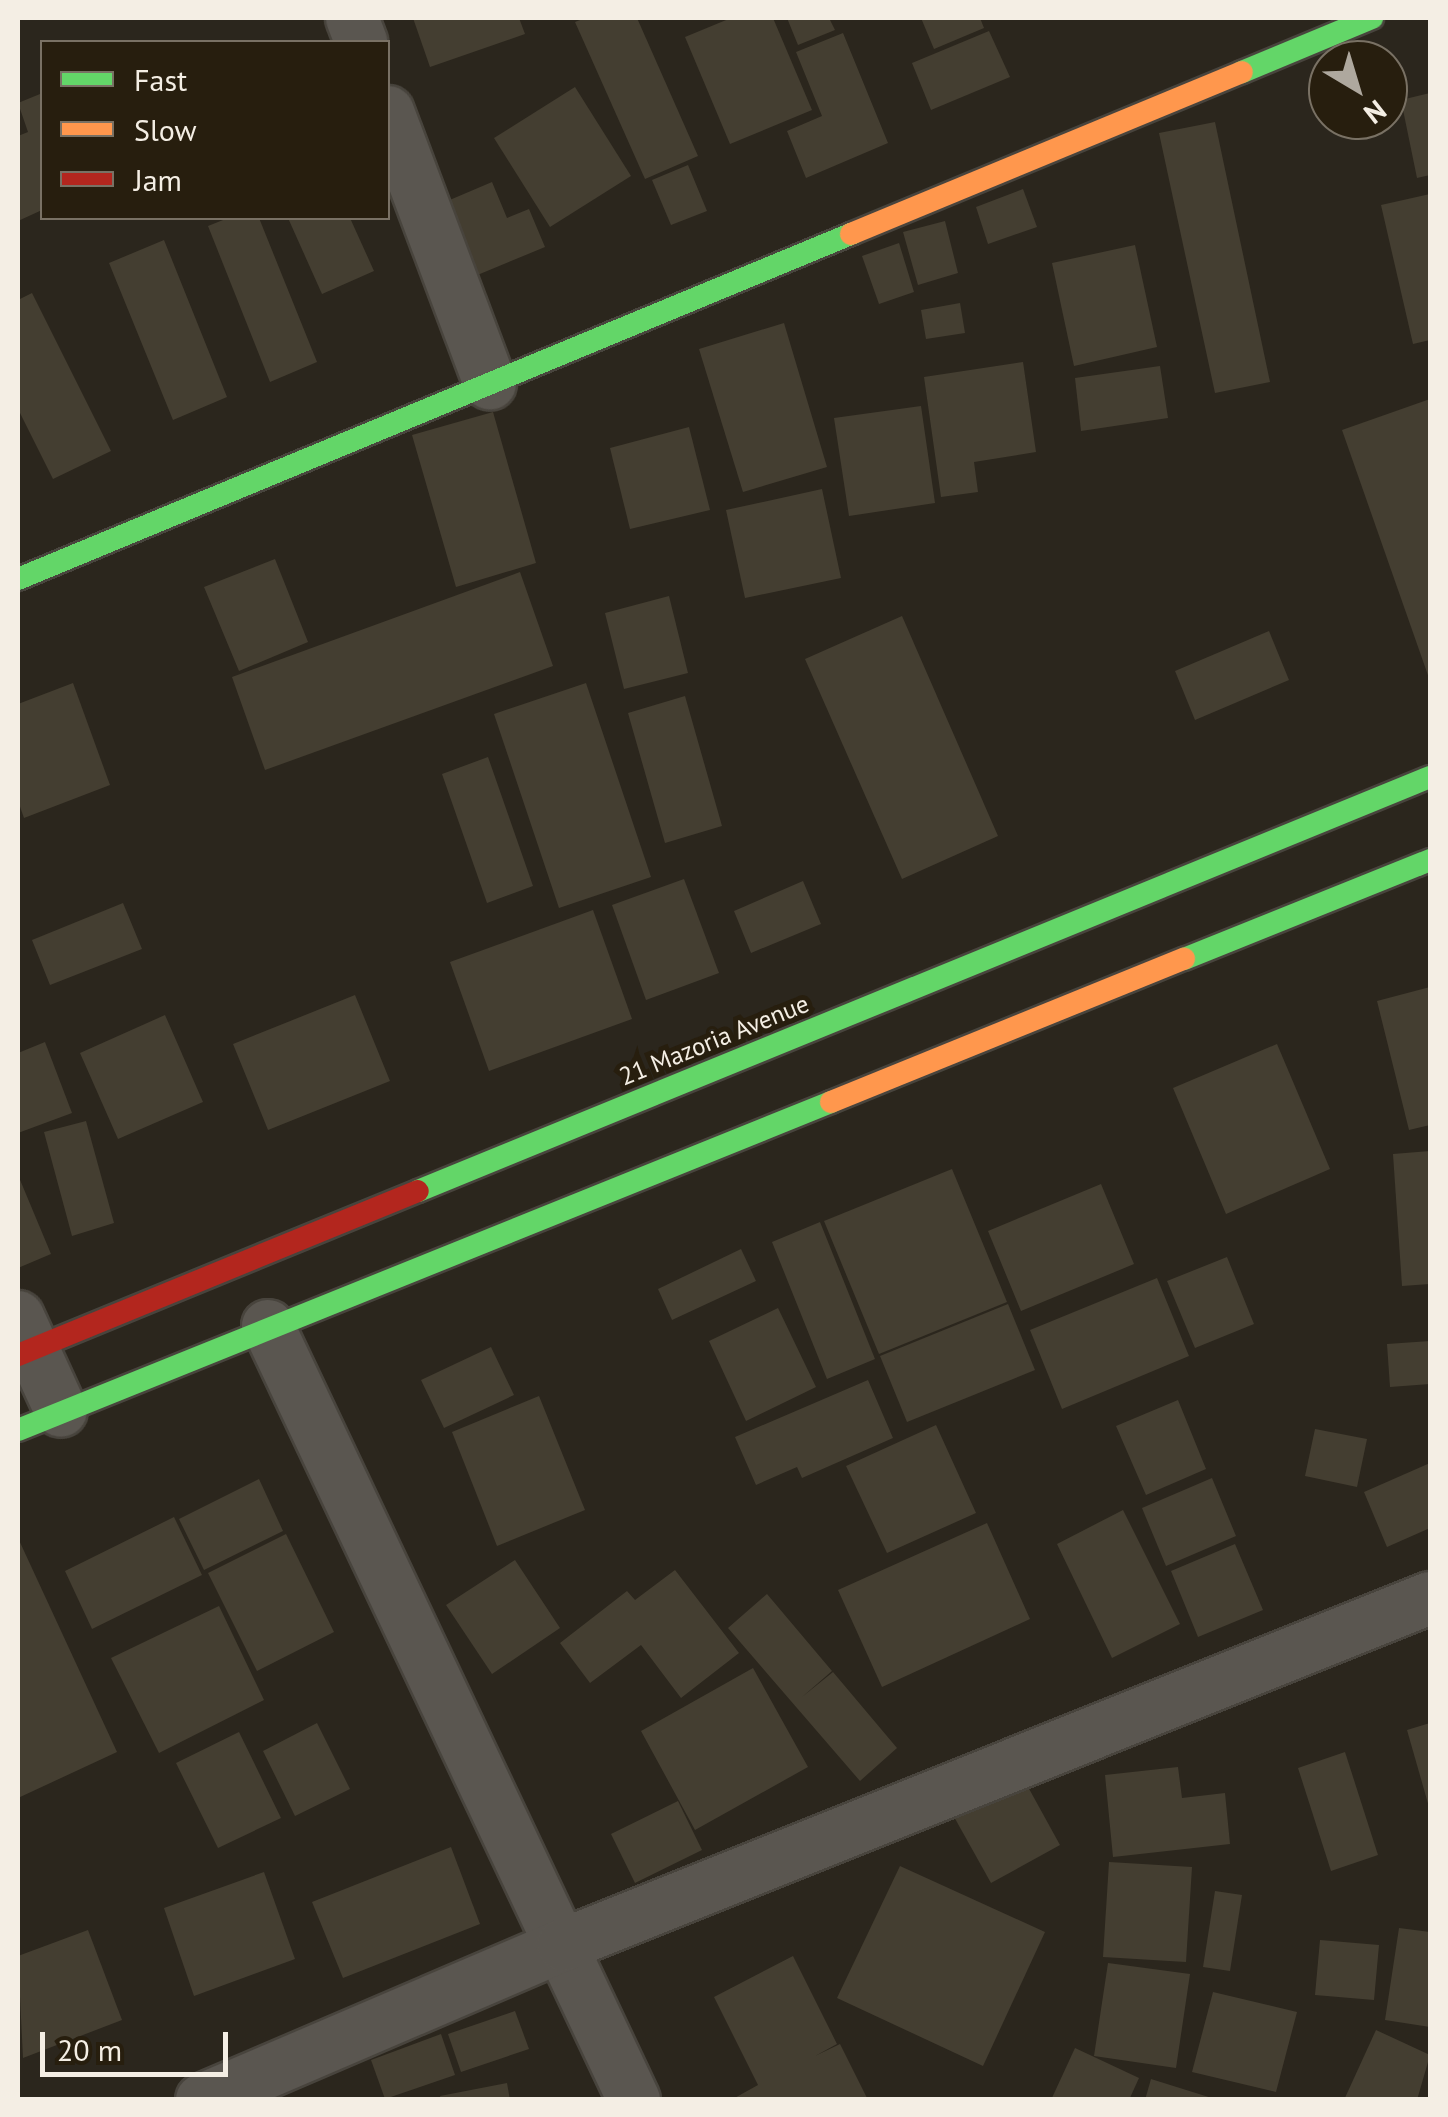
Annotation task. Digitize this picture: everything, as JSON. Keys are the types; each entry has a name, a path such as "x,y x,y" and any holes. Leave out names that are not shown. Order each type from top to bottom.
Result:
{"main road":[{"path":"18,579 1372,18"},
{"name":"21 Mazoria Avenue","path":"22,1340 1430,777"},
{"path":"39,1420 268,1326 565,1213 1430,860"}],"street":[{"path":"390,117 490,384"},
{"path":"268,1326 634,2100"},
{"path":"22,1340 39,1420"},
{"path":"202,2100 563,1945 1430,1598"}],"building":[{"path":"413,18 519,18 525,34 430,67"},
{"path":"585,18 637,18 698,156 645,179 575,22"},
{"path":"731,18 773,18 812,110 730,144 685,37"},
{"path":"787,18 829,18 835,30 798,45"},
{"path":"921,18 980,18 984,28 934,49"},
{"path":"989,31 1010,77 931,110 912,63"},
{"path":"843,33 888,143 806,178 787,131 822,116 796,52"},
{"path":"575,87 631,176 550,227 494,138"},
{"path":"1430,93 1430,175 1417,178 1408,134 1408,98"},
{"path":"40,94 40,211 18,221 18,136 28,132 18,103"},
{"path":"1215,122 1270,382 1215,393 1159,133"},
{"path":"688,165 707,211 671,225 652,180"},
{"path":"492,182 507,218 529,209 545,247 475,276 445,202"},
{"path":"1023,189 1037,227 988,244 976,207"},
{"path":"1430,194 1430,340 1413,344 1381,205"},
{"path":"223,220 260,220 317,362 270,382 208,226"},
{"path":"289,220 351,220 374,271 322,294"},
{"path":"945,221 958,273 918,285 903,232"},
{"path":"164,240 227,397 173,420 109,263"},
{"path":"899,243 914,292 879,304 862,256"},
{"path":"1135,245 1157,347 1074,366 1052,263"},
{"path":"32,293 111,451 53,479 18,409 18,300"},
{"path":"960,303 965,333 926,339 921,310"},
{"path":"784,323 827,467 743,492 699,349"},
{"path":"1023,362 1036,452 974,462 978,492 941,497 924,377"},
{"path":"1160,366 1168,418 1081,431 1075,378"},
{"path":"1430,399 1430,681 1342,430"},
{"path":"921,406 935,503 849,516 834,418"},
{"path":"493,412 536,563 456,587 412,435"},
{"path":"689,427 710,510 630,529 610,448"},
{"path":"822,489 841,578 745,598 726,510"},
{"path":"275,559 308,642 239,671 204,587"},
{"path":"520,572 553,666 265,770 232,677"},
{"path":"669,596 688,673 624,689 605,613"},
{"path":"902,616 998,836 902,879 805,659"},
{"path":"1269,631 1289,680 1195,720 1175,671"},
{"path":"73,683 110,785 24,818 18,801 18,704"},
{"path":"586,683 651,877 559,908 494,714"},
{"path":"685,696 722,826 665,843 628,713"},
{"path":"488,757 533,886 487,903 442,774"},
{"path":"684,879 719,973 646,1000 612,905"},
{"path":"803,881 821,924 751,953 734,911"},
{"path":"123,903 142,949 50,985 32,940"},
{"path":"593,910 632,1019 489,1071 450,962"},
{"path":"1430,987 1430,1125 1409,1130 1377,1001"},
{"path":"355,995 390,1081 268,1130 233,1044"},
{"path":"165,1015 203,1102 118,1139 80,1053"},
{"path":"45,1042 72,1113 18,1133 18,1053"},
{"path":"1277,1044 1330,1169 1226,1214 1173,1088"},
{"path":"86,1121 114,1223 72,1236 44,1132"},
{"path":"1430,1151 1430,1284 1402,1286 1393,1154"},
{"path":"952,1169 1007,1302 879,1354 824,1221"},
{"path":"18,1175 51,1254 18,1268"},
{"path":"1101,1184 1134,1264 1021,1311 988,1231"},
{"path":"820,1222 875,1359 827,1379 772,1242"},
{"path":"741,1249 756,1281 672,1320 658,1289"},
{"path":"1227,1257 1254,1324 1195,1348 1167,1281"},
{"path":"1157,1278 1189,1356 1062,1409 1030,1330"},
{"path":"1008,1304 1035,1370 907,1422 880,1356"},
{"path":"778,1308 816,1387 746,1421 709,1341"},
{"path":"1430,1341 1430,1384 1390,1387 1387,1344"},
{"path":"491,1347 514,1395 444,1428 421,1380"},
{"path":"868,1380 893,1438 802,1478 797,1467 756,1485 735,1437"},
{"path":"539,1396 585,1510 497,1546 452,1432"},
{"path":"1178,1400 1206,1469 1146,1495 1116,1426"},
{"path":"936,1425 976,1513 887,1553 846,1466"},
{"path":"1315,1429 1367,1439 1357,1487 1305,1476"},
{"path":"1430,1463 1430,1528 1387,1547 1364,1492"},
{"path":"1212,1478 1236,1536 1166,1566 1142,1508"},
{"path":"259,1479 283,1531 204,1570 179,1519"},
{"path":"1123,1510 1180,1624 1112,1658 1057,1544"},
{"path":"174,1517 202,1575 92,1629 65,1571"},
{"path":"987,1523 1030,1619 882,1687 838,1590"},
{"path":"286,1534 334,1632 257,1671 208,1573"},
{"path":"18,1538 117,1752 18,1798"},
{"path":"1235,1544 1263,1610 1198,1637 1171,1571"},
{"path":"515,1560 560,1628 492,1674 446,1605"},
{"path":"675,1570 739,1653 681,1698 641,1645 590,1683 560,1643 627,1591 635,1600"},
{"path":"767,1594 832,1671 802,1697 833,1672 897,1748 860,1781 728,1628"},
{"path":"219,1606 264,1700 159,1753 111,1658"},
{"path":"753,1668 808,1767 695,1830 641,1731"},
{"path":"317,1723 350,1789 295,1816 263,1751"},
{"path":"1430,1723 1430,1807 1429,1807 1407,1730"},
{"path":"239,1732 281,1818 218,1848 176,1763"},
{"path":"1345,1752 1378,1855 1331,1871 1298,1768"},
{"path":"1178,1767 1182,1798 1225,1793 1230,1844 1113,1857 1105,1775"},
{"path":"1022,1776 1060,1845 991,1883 953,1815"},
{"path":"678,1801 702,1850 635,1883 611,1834"},
{"path":"451,1847 480,1924 343,1978 312,1902"},
{"path":"1109,1862 1192,1867 1186,1962 1103,1957"},
{"path":"900,1866 1045,1932 983,2066 837,1998"},
{"path":"264,1872 295,1959 194,1996 164,1908"},
{"path":"1215,1891 1242,1895 1230,1971 1203,1967"},
{"path":"1399,1928 1430,1932 1430,2027 1385,2020"},
{"path":"88,1930 122,2020 23,2058 18,1956"},
{"path":"1320,1940 1379,1945 1374,2000 1315,1995"},
{"path":"793,1956 837,2044 815,2056 840,2044 868,2100 731,2100 758,2085 714,1997"},
{"path":"1108,1963 1190,1974 1176,2068 1094,2056"},
{"path":"1213,1992 1297,2012 1276,2092 1192,2072"},
{"path":"515,2011 529,2049 461,2072 448,2034"},
{"path":"1376,2030 1430,2055 1417,2100 1344,2100"},
{"path":"441,2034 455,2075 385,2099 371,2060"},
{"path":"1075,2048 1139,2078 1129,2100 1051,2100"},
{"path":"1151,2079 1215,2099 1215,2100 1145,2100"},
{"path":"507,2083 510,2100 441,2100 440,2096"}],"traffic: fast":[{"path":"1242,72 1372,18"},
{"path":"18,579 851,234"},
{"path":"418,1191 1430,777"},
{"path":"1184,959 1430,860"},
{"path":"18,1430 831,1102"}],"traffic: slow":[{"path":"851,234 1242,72"},
{"path":"831,1102 1184,959"}],"traffic: jam":[{"path":"18,1355 418,1191"}]}
